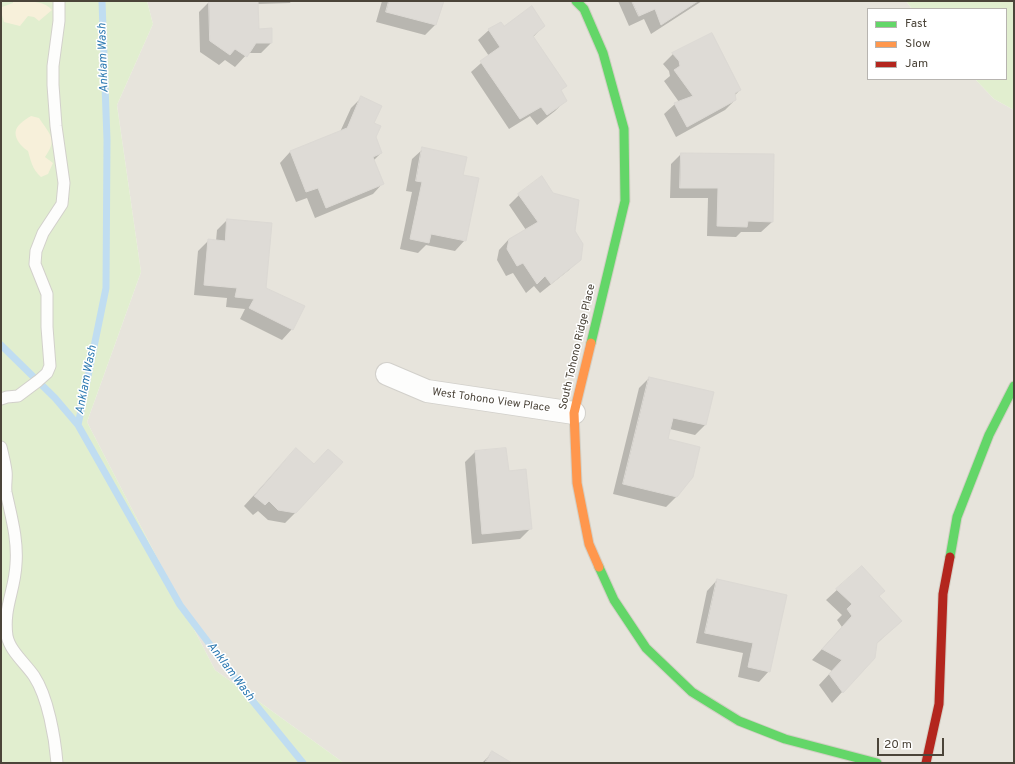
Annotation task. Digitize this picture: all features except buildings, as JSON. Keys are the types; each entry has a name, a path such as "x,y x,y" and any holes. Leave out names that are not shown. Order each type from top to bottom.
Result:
{"street":[{"name":"South Tohono Ridge Place","path":"576,1 584,10 603,53 624,129 625,201 574,413 577,483 589,544 614,600 646,648 692,692 739,721 784,739 876,763"},
{"name":"West Tohono View Place","path":"387,374 427,392 574,413"},
{"path":"926,763 939,704 943,594 957,517 989,435 1014,386"}],"lane":[{"path":"1,399 18,396 42,377 50,366 47,327 47,294 35,264 36,250 43,233 62,204 64,183 56,126 53,85 53,66 59,21 59,1"},
{"path":"1,447 6,471 6,490 16,538 16,565 14,580 7,604 5,623 8,638 17,654 34,676 43,696 56,744 57,763"}],"shaded area":[{"path":"147,1 906,1 911,8 867,8 867,80 976,80 994,99 1014,110 1014,763 344,763 215,670 87,422 141,272 117,105 153,24"}],"green space":[{"path":"1,1 147,1 153,24 117,105 141,272 87,422 215,670 344,763 1,763"},
{"path":"906,1 1014,1 1014,110 994,99 976,80 1007,80 1007,8 911,8"}],"sand":[{"path":"13,1 40,3 52,10 39,21 34,17 28,16 20,26 4,22 2,7 13,3"},
{"path":"31,116 39,118 49,133 52,141 49,151 45,157 53,163 48,174 41,177 31,162 28,151 19,142 16,135 17,127"}],"waterway":[{"name":"Anklam Wash","path":"102,1 107,140 106,288 78,425 180,605 251,699 303,763"},
{"path":"1,345 55,398 78,425"}],"traffic: fast":[{"path":"576,1 584,9 603,53 624,129 625,201 591,343"},
{"path":"950,557 957,517 989,435 1014,386"},
{"path":"599,567 614,600 646,648 692,692 739,721 785,739 877,763"}],"traffic: slow":[{"path":"591,343 574,413 577,483 589,544 599,567"}],"traffic: jam":[{"path":"926,763 939,704 943,594 950,557"}]}
